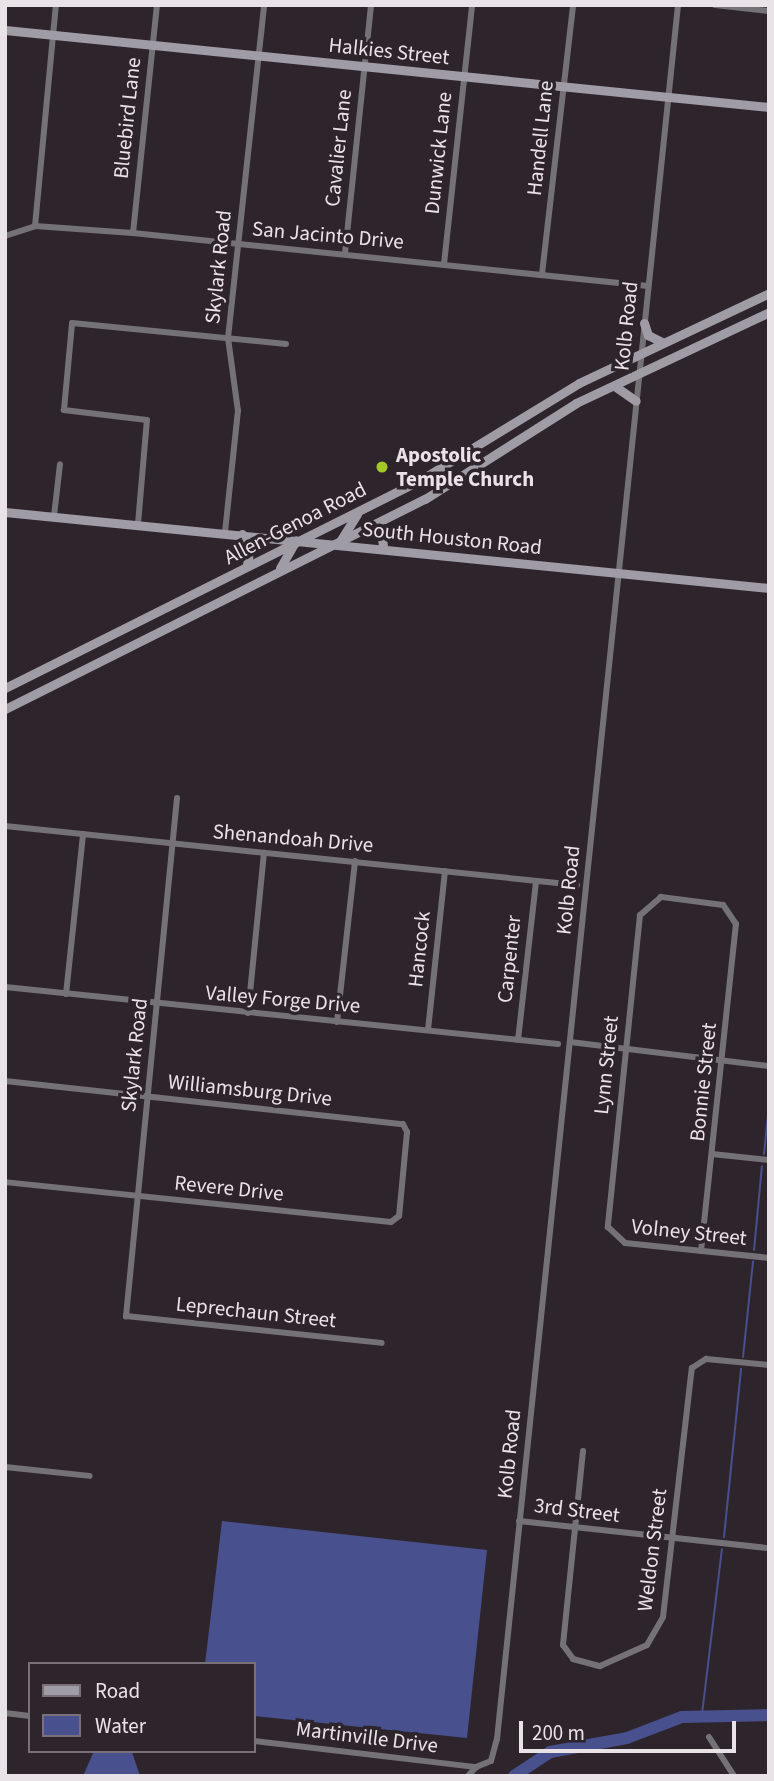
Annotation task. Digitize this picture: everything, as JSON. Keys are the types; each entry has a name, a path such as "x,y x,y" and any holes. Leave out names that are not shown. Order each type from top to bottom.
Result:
{"main road":[{"name":"Halkies Street","path":"5,30 769,107"},
{"name":"Allen-Genoa Road","path":"10,685 296,540 417,482 518,419 631,358 769,293"},
{"name":"Allen-Genoa Road","path":"5,709 425,499 529,434 615,387 769,312"},
{"path":"644,323 648,335 662,342"},
{"path":"615,387 626,388 636,401"},
{"path":"518,419 529,434"},
{"path":"417,482 425,499"},
{"path":"339,543 363,508"},
{"name":"South Houston Road","path":"5,512 383,547 769,588"},
{"path":"380,522 383,547"},
{"path":"242,534 250,546 247,566"},
{"path":"267,578 285,565 296,540"},
{"path":"190,596 198,614"},
{"path":"10,685 23,701"}],"street":[{"path":"35,226 56,5"},
{"name":"Bluebird Lane","path":"133,233 157,5"},
{"name":"Skylark Road","path":"225,532 238,401 228,338 264,5"},
{"name":"Cavalier Lane","path":"345,253 371,5"},
{"name":"Dunwick Lane","path":"444,264 472,5"},
{"name":"Handell Lane","path":"542,274 573,5"},
{"name":"Kolb Road","path":"476,1767 491,1761 497,1739 678,5"},
{"path":"715,5 769,11"},
{"name":"San Jacinto Drive","path":"5,236 35,226 133,233 648,286"},
{"path":"138,524 149,424 143,418 64,410 70,326 78,321 286,344"},
{"path":"54,516 60,464"},
{"name":"Skylark Road","path":"126,1315 177,798"},
{"name":"Shenandoah Drive","path":"5,826 577,885"},
{"path":"66,994 83,834"},
{"path":"248,1013 264,853"},
{"path":"337,1022 355,861"},
{"name":"Hancock","path":"428,1030 445,871"},
{"name":"Carpenter","path":"518,1040 536,881"},
{"name":"Bonnie Street","path":"648,904 662,897 723,905 734,916 723,1060 701,1251"},
{"name":"Lynn Street","path":"610,1232 640,915 648,904"},
{"name":"Valley Forge Drive","path":"5,987 157,1005 558,1044"},
{"path":"569,1042 769,1066"},
{"name":"Williamsburg Drive","path":"5,1081 403,1124 404,1168"},
{"path":"712,1154 769,1160"},
{"name":"Revere Drive","path":"5,1182 391,1222 399,1216 404,1168"},
{"name":"Volney Street","path":"610,1232 619,1242 769,1258"},
{"name":"Leprechaun Street","path":"126,1315 382,1343"},
{"name":"Weldon Street","path":"583,1451 563,1645 573,1660 600,1666 633,1656 657,1633 673,1538 692,1368 706,1359 769,1365"},
{"path":"5,1467 90,1476"},
{"name":"3rd Street","path":"519,1521 769,1548"},
{"path":"5,1713 28,1716"},
{"path":"709,1737 734,1776"},
{"name":"Martinville Drive","path":"256,1741 476,1767"},
{"path":"468,1776 476,1767"}],"water":[{"path":"222,1521 487,1550 467,1738 256,1716 256,1662 205,1662"},
{"path":"93,1753 132,1753 140,1776 83,1776"}],"waterway":[{"path":"764,1154 769,1105"},
{"path":"754,1250 762,1166"},
{"path":"743,1357 753,1262"},
{"path":"724,1537 741,1369"},
{"path":"702,1714 722,1549"},
{"path":"514,1776 550,1752 627,1738 682,1717 769,1715"}],"place":[{"name":"Apostolic Temple Church","path":"382,467"}]}
